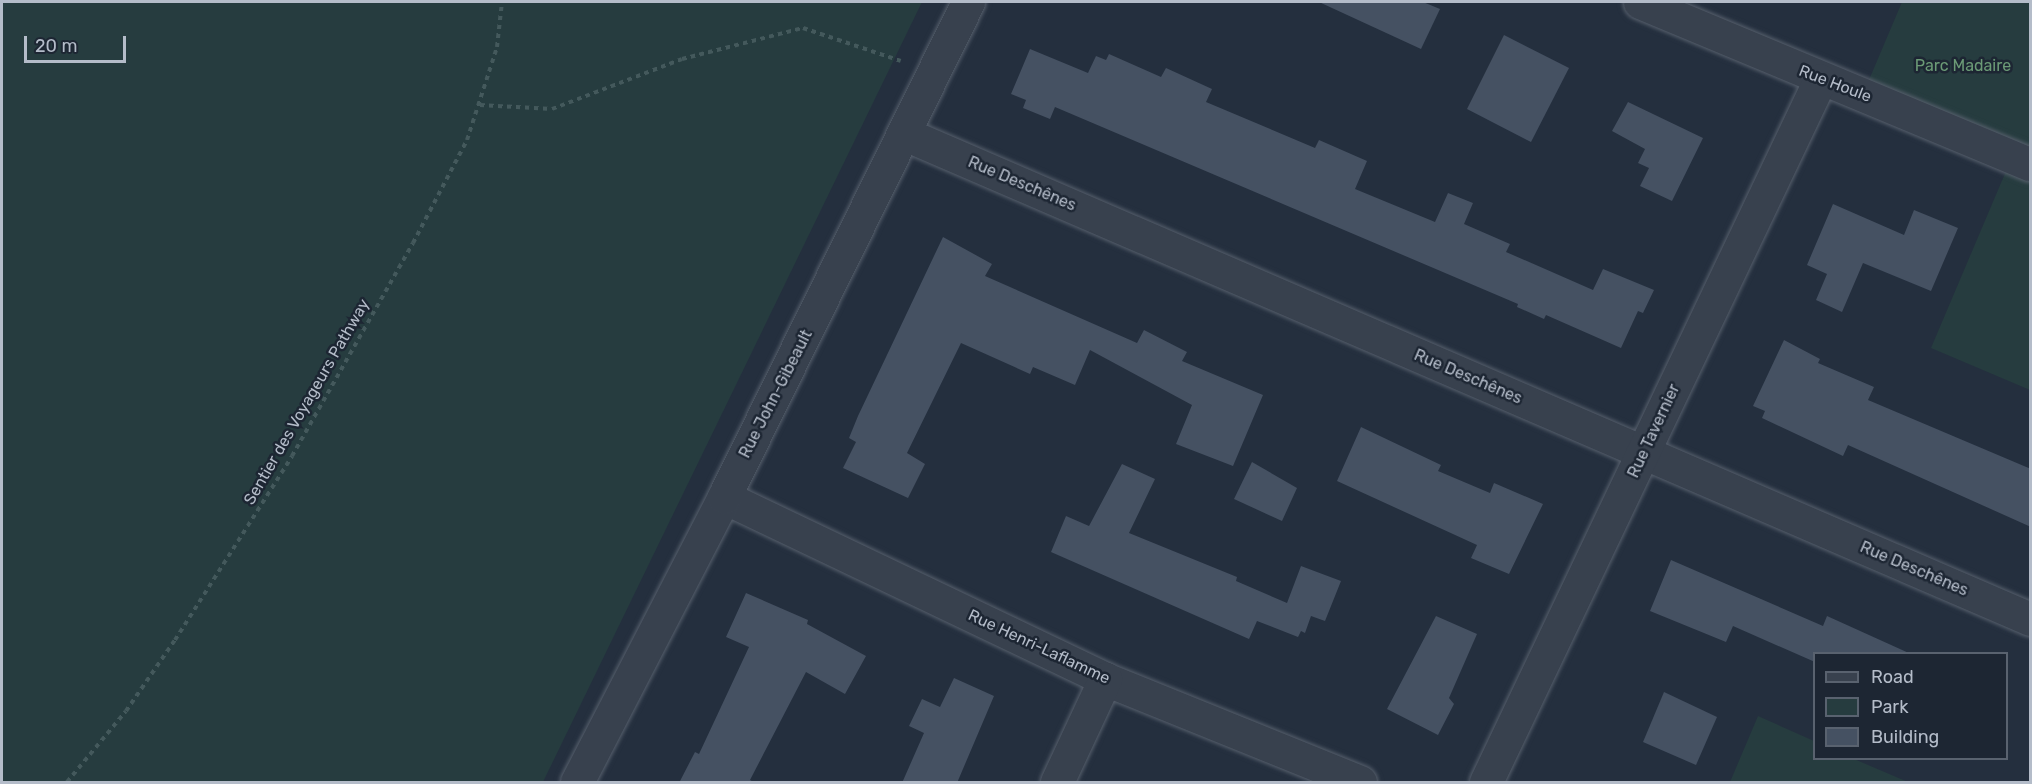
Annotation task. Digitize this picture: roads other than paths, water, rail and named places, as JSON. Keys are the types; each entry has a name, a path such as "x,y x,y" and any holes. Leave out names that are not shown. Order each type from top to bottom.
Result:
{"street":[{"name":"Rue John-Gibeault","path":"577,783 724,497 905,134 968,2"},
{"name":"Rue Houle","path":"1640,2 1820,80 2031,164"},
{"name":"Rue Tavernier","path":"1486,783 1820,80"},
{"name":"Rue Deschênes","path":"905,134 2031,619"},
{"name":"Rue Henri-Laflamme","path":"724,497 1106,679 1360,783"},
{"path":"1057,783 1106,679"}],"park label":[{"name":"Parc Madaire","path":"1963,66"}]}
